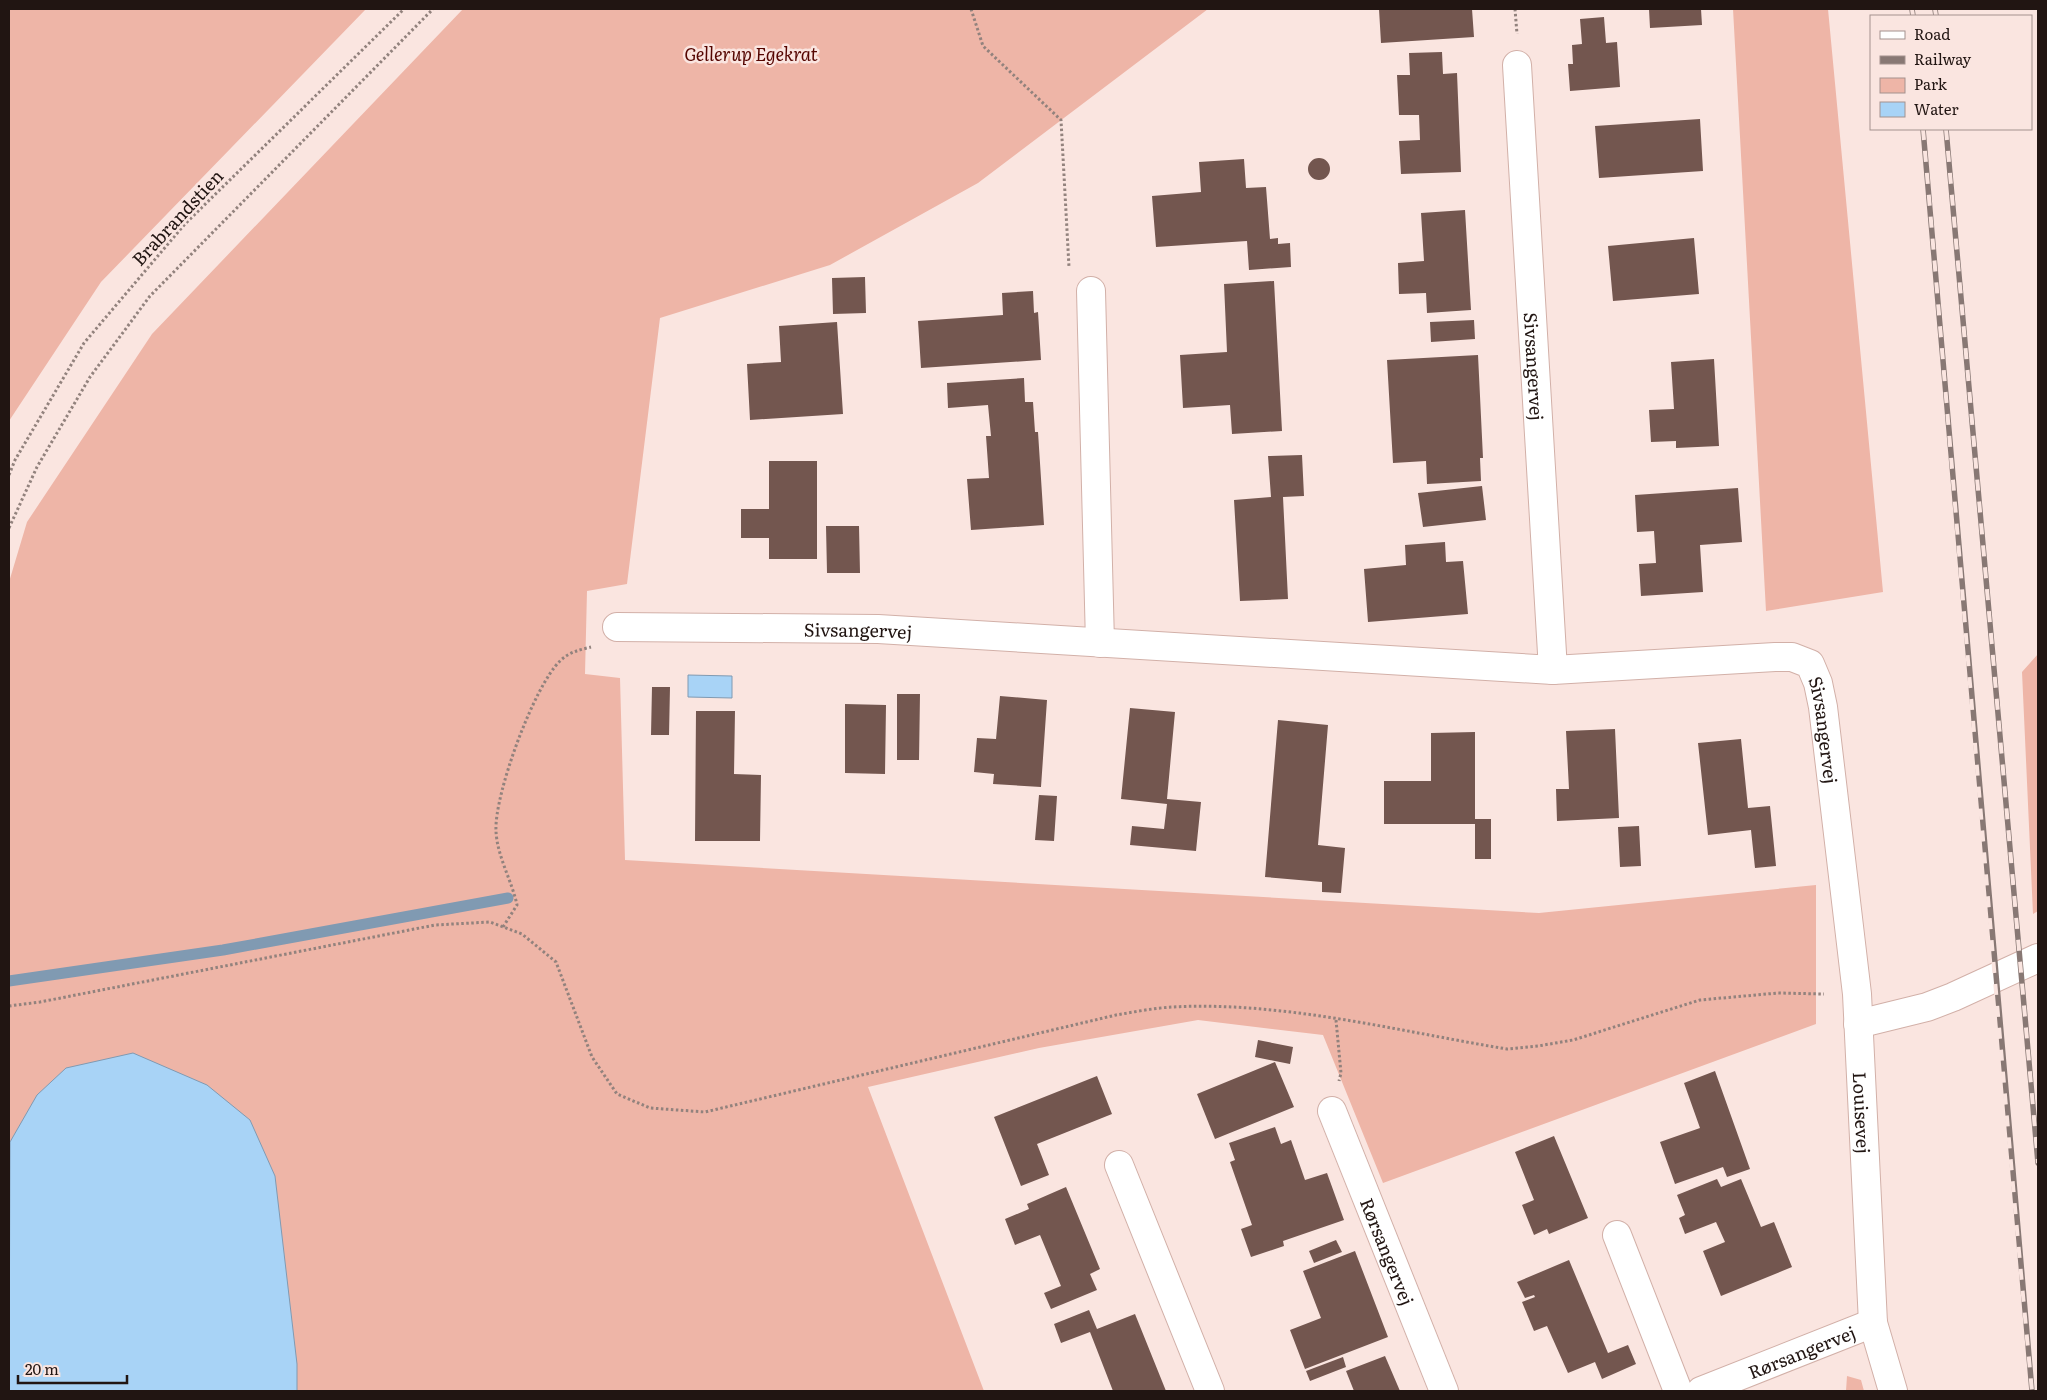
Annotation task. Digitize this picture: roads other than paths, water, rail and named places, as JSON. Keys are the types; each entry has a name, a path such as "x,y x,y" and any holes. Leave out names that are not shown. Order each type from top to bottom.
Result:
{"street":[{"name":"Sivsangervej","path":"1517,65 1553,670"},
{"path":"1091,291 1100,643"},
{"name":"Sivsangervej","path":"617,627 878,628 1553,670 1792,657 1810,664 1818,683 1823,707 1857,994 1858,1024"},
{"path":"1858,1024 1928,1007 2038,958"},
{"name":"Louisevej","path":"1858,1024 1873,1323 1892,1391"},
{"name":"Rørsangervej","path":"1332,1111 1444,1391"},
{"path":"1119,1164 1210,1391"},
{"path":"1617,1236 1678,1391"},
{"name":"Rørsangervej","path":"1701,1391 1873,1323"}],"water":[{"path":"688,675 732,676 732,698 688,697"},
{"path":"133,1053 207,1085 250,1120 275,1176 297,1364 297,1391 9,1391 10,1142 37,1095 66,1068"}],"waterway":[{"path":"9,981 223,950 508,898"}],"railway":[{"path":"1912,9 1913,15"},
{"path":"1935,9 1936,15"},
{"path":"1923,130 2003,1076 2032,1391"},
{"path":"1946,130 2038,1163"}],"park label":[{"name":"Gellerup Egekrat","path":"751,53"}]}
